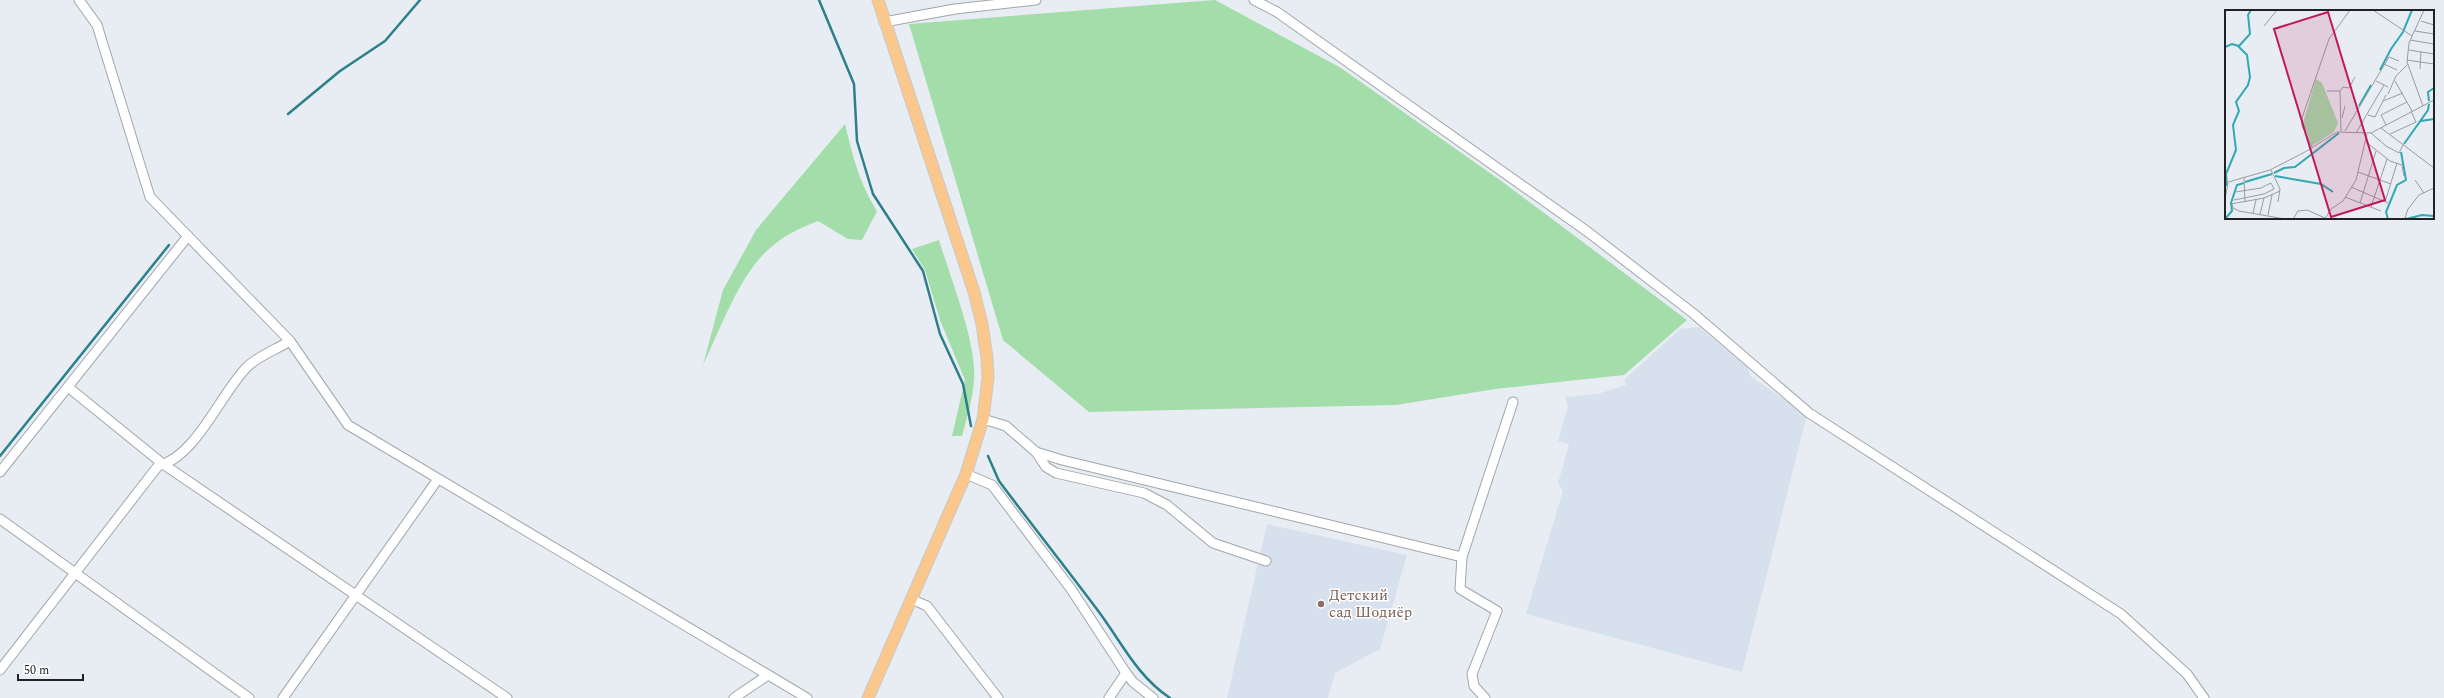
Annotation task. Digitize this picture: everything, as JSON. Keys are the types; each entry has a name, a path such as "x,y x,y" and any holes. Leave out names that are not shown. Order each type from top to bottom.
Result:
{"main road":[{"path":"868,698 966,474 984,419 988,378 982,324 971,285 878,0"}],"street":[{"path":"80,0 97,25 150,197 290,341 348,425 807,698"},
{"path":"884,22 954,9 1036,0"},
{"path":"1254,0 1277,12 1588,232 1694,314 1810,413 2121,614 2187,674 2204,698"},
{"path":"0,472 188,236"},
{"path":"0,670 158,466 170,463 188,446 248,366 290,341"},
{"path":"68,387 163,464 507,698"},
{"path":"1485,698 1474,686 1472,674 1497,611 1460,589 1462,557 1513,402"},
{"path":"984,419 1006,426 1036,452 1046,468 1056,473 1144,493 1157,498 1213,543 1266,561"},
{"path":"1036,452 1062,460 1462,557"},
{"path":"966,474 992,484 1071,589 1133,682 1153,698"},
{"path":"283,698 438,479"},
{"path":"0,519 74,574 250,698"},
{"path":"911,599 927,606 998,698"},
{"path":"1109,698 1126,672"},
{"path":"734,698 768,675"}],"shaded area":[{"path":"1699,327 1748,368 1750,376 1807,415 1742,672 1526,614 1563,491 1558,483 1569,444 1558,441 1568,406 1565,397 1598,394 1626,385 1625,379 1680,329"},
{"name":"Детский сад Шодиёр","path":"1267,524 1407,555 1380,649 1335,673 1328,698 1227,698"}],"green space":[{"path":"1215,0 1341,68 1504,183 1687,320 1624,375 1495,389 1396,405 1089,412 1003,340 909,24"},
{"path":"845,124 861,179 877,211 862,240 848,239 818,221 790,233 780,240 763,255 752,268 742,284 703,365 723,290 756,230"},
{"path":"939,240 962,310 974,364 974,379 970,408 962,436 952,436 965,380 940,320 925,270 912,249"}],"waterway":[{"path":"288,114 340,71 385,41 420,0"},
{"path":"819,0 854,84 857,141 873,194 923,271 940,334 963,384 971,426"},
{"path":"0,456 169,245"},
{"path":"988,456 999,481 1099,612 1139,669 1148,680 1170,698"}],"place":[{"name":"Детский сад Шодиёр","path":"1321,604"}]}
